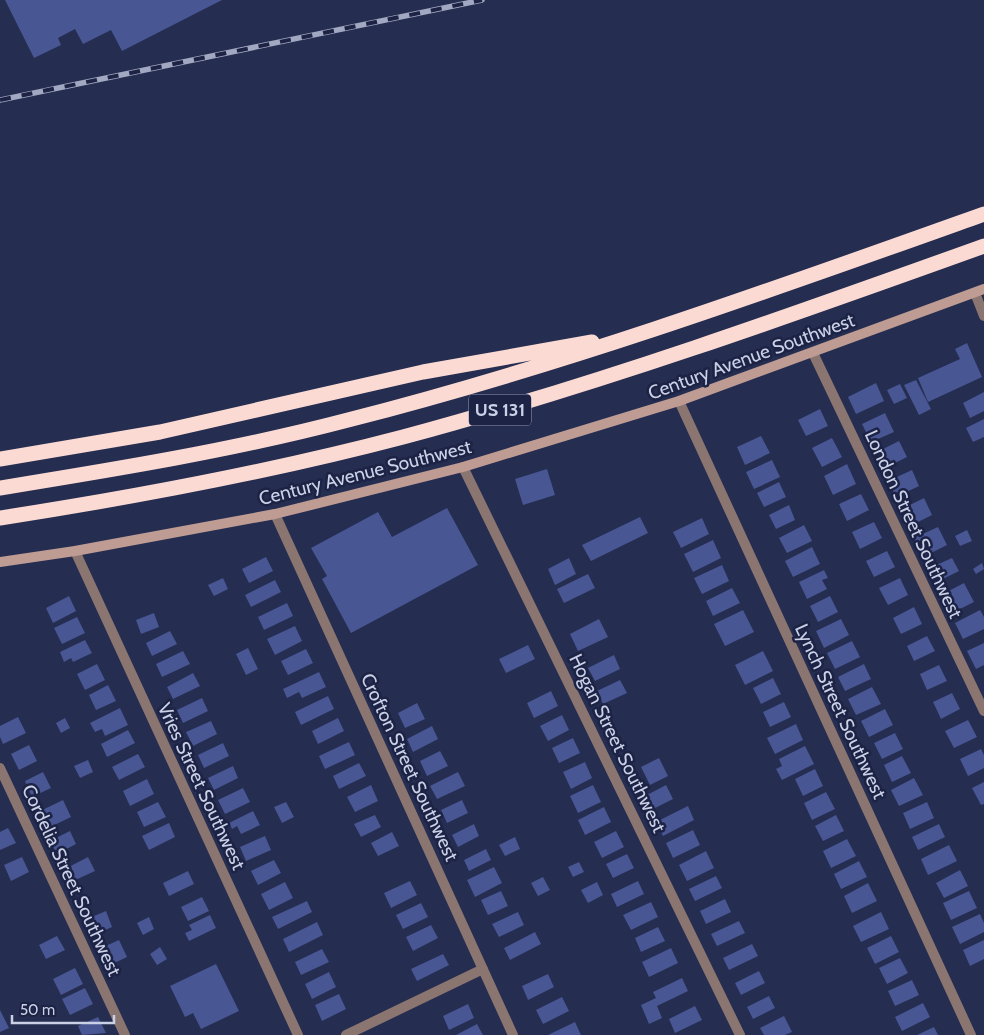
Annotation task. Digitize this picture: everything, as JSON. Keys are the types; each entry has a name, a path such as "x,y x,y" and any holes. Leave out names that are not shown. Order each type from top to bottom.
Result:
{"highway":[{"name":"US 131","path":"0,488 217,450 339,423 484,384 650,331 984,214"},
{"name":"US 131","path":"0,518 187,487 302,462 402,437 610,376 752,329 984,246"},
{"path":"0,459 160,432 423,372 650,331"}],"street":[{"path":"979,291 984,316"},
{"name":"Century Avenue Southwest","path":"0,562 75,551 275,514 464,467 679,401 979,291"},
{"name":"London Street Southwest","path":"813,352 984,711"},
{"name":"Lynch Street Southwest","path":"679,401 970,1035"},
{"name":"Hogan Street Southwest","path":"464,467 740,1035"},
{"name":"Crofton Street Southwest","path":"275,514 512,1035"},
{"name":"Vries Street Southwest","path":"75,551 298,1035"},
{"name":"Cordelia Street Southwest","path":"0,768 125,1035"},
{"path":"346,1035 483,969"}],"building":[{"path":"5,0 222,0 122,51 111,30 83,44 75,29 58,38 61,45 34,58"},
{"path":"967,343 982,377 928,402 918,378 960,359 955,349"},
{"path":"916,380 931,409 919,415 904,385"},
{"path":"876,383 884,401 856,414 848,397"},
{"path":"900,384 907,398 894,404 887,390"},
{"path":"984,392 984,411 970,418 963,403"},
{"path":"820,409 828,426 806,436 798,420"},
{"path":"885,413 894,432 871,442 862,424"},
{"path":"984,419 984,437 973,442 966,428"},
{"path":"761,436 770,453 745,465 737,447"},
{"path":"832,438 842,457 822,467 812,448"},
{"path":"899,441 907,457 883,469 875,453"},
{"path":"772,460 780,477 754,489 746,472"},
{"path":"847,464 856,484 833,495 824,476"},
{"path":"547,469 555,495 523,505 515,479"},
{"path":"912,470 919,486 896,497 888,481"},
{"path":"779,482 786,497 764,507 757,493"},
{"path":"861,494 869,510 847,521 839,504"},
{"path":"924,498 932,515 912,525 904,508"},
{"path":"789,505 795,520 776,529 769,515"},
{"path":"447,508 478,565 351,633 322,579 327,576 311,548 378,512 392,537"},
{"path":"640,517 648,533 591,561 582,545"},
{"path":"702,518 709,534 681,548 673,532"},
{"path":"874,522 882,538 860,549 852,532"},
{"path":"804,525 812,541 787,553 779,538"},
{"path":"938,527 947,545 923,557 914,538"},
{"path":"967,530 972,541 960,546 955,536"},
{"path":"713,540 721,558 693,572 684,554"},
{"path":"812,547 820,564 793,577 785,561"},
{"path":"887,551 895,567 874,577 866,561"},
{"path":"266,557 273,571 249,583 242,569"},
{"path":"569,558 576,574 555,585 548,569"},
{"path":"952,558 959,571 939,581 932,567"},
{"path":"982,563 984,569 976,574 973,569"},
{"path":"722,565 729,581 702,594 694,578"},
{"path":"824,570 828,578 822,580 827,589 807,599 799,582"},
{"path":"588,574 595,588 564,603 557,589"},
{"path":"223,578 228,589 214,596 208,585"},
{"path":"900,578 908,595 888,605 879,588"},
{"path":"275,580 281,592 251,607 245,595"},
{"path":"964,583 974,602 950,614 941,595"},
{"path":"732,588 740,603 713,616 706,601"},
{"path":"69,596 76,611 53,623 46,608"},
{"path":"830,596 838,612 818,622 810,606"},
{"path":"287,603 293,616 264,630 258,617"},
{"path":"914,607 922,624 901,634 893,618"},
{"path":"743,610 754,632 725,646 714,624"},
{"path":"980,610 984,617 984,629 963,639 955,623"},
{"path":"154,613 159,627 141,634 136,620"},
{"path":"77,617 85,633 62,644 54,628"},
{"path":"599,619 608,637 578,651 570,634"},
{"path":"841,619 849,635 824,648 816,631"},
{"path":"295,626 302,641 275,655 267,639"},
{"path":"170,631 177,644 152,656 146,643"},
{"path":"927,636 935,651 914,661 907,646"},
{"path":"85,640 92,653 73,662 71,658 64,662 60,652"},
{"path":"852,641 860,657 835,669 827,653"},
{"path":"984,643 984,665 976,669 967,651"},
{"path":"528,645 535,659 506,673 499,659"},
{"path":"248,648 258,669 246,675 236,654"},
{"path":"306,649 313,663 288,675 281,661"},
{"path":"183,651 190,664 162,677 156,664"},
{"path":"763,651 773,671 745,685 735,665"},
{"path":"614,655 620,669 595,681 588,668"},
{"path":"97,664 105,680 85,690 77,674"},
{"path":"864,664 871,679 845,691 838,677"},
{"path":"939,665 947,681 927,690 920,674"},
{"path":"319,672 326,687 302,698 299,692 287,698 283,689"},
{"path":"193,673 200,686 173,699 167,687"},
{"path":"773,678 781,694 761,704 753,688"},
{"path":"620,680 627,693 603,704 597,691"},
{"path":"108,685 116,701 96,710 89,695"},
{"path":"872,687 881,704 856,715 848,699"},
{"path":"551,691 558,706 534,718 527,703"},
{"path":"952,693 960,709 941,719 933,702"},
{"path":"328,696 334,709 301,725 295,712"},
{"path":"202,698 208,711 183,723 177,710"},
{"path":"784,702 791,717 770,727 763,712"},
{"path":"417,703 425,719 405,728 398,713"},
{"path":"120,708 128,725 105,736 102,729 95,732 90,723"},
{"path":"885,709 893,725 869,737 861,721"},
{"path":"562,715 569,730 548,741 540,726"},
{"path":"18,717 26,733 3,744 0,737 0,726"},
{"path":"65,718 70,728 61,733 56,723"},
{"path":"338,718 344,731 318,744 312,731"},
{"path":"968,720 977,737 954,748 945,731"},
{"path":"211,721 217,734 193,746 186,732"},
{"path":"796,724 803,740 775,754 767,738"},
{"path":"432,726 438,739 413,752 407,739"},
{"path":"128,730 135,743 107,757 101,744"},
{"path":"895,733 903,749 882,759 874,743"},
{"path":"573,738 580,753 559,763 552,748"},
{"path":"349,742 355,755 325,769 319,756"},
{"path":"223,743 229,756 204,768 198,755"},
{"path":"29,745 37,761 19,770 11,754"},
{"path":"805,746 814,764 782,780 776,769 782,766 779,759"},
{"path":"981,749 984,755 984,768 968,776 960,759"},
{"path":"440,751 448,766 427,776 420,761"},
{"path":"138,754 145,767 119,780 112,767"},
{"path":"902,756 911,773 892,782 884,765"},
{"path":"659,758 668,776 650,785 641,767"},
{"path":"88,760 93,772 80,778 74,766"},
{"path":"585,762 592,778 571,789 563,772"},
{"path":"359,763 366,776 339,789 333,776"},
{"path":"233,766 238,778 214,790 208,778"},
{"path":"815,769 823,786 803,796 795,779"},
{"path":"43,772 51,788 32,797 25,781"},
{"path":"458,772 465,786 437,799 430,786"},
{"path":"914,778 923,795 899,806 891,790"},
{"path":"147,779 154,794 130,806 123,791"},
{"path":"984,782 984,804 981,805 972,788"},
{"path":"371,785 378,801 355,812 347,797"},
{"path":"593,785 601,802 578,813 570,796"},
{"path":"666,785 673,799 653,809 647,795"},
{"path":"243,788 250,802 225,814 218,800"},
{"path":"826,792 835,809 812,820 804,803"},
{"path":"63,800 71,817 46,829 38,812"},
{"path":"462,800 468,813 447,823 441,810"},
{"path":"158,802 166,817 144,827 137,812"},
{"path":"286,802 294,817 282,823 274,807"},
{"path":"927,802 934,818 910,829 903,813"},
{"path":"688,806 694,820 663,836 656,822"},
{"path":"604,807 611,822 585,835 578,820"},
{"path":"253,811 260,825 241,834 237,826 232,829 229,823"},
{"path":"375,815 381,827 361,837 354,824"},
{"path":"836,815 844,831 823,841 815,826"},
{"path":"169,823 175,837 149,850 142,836"},
{"path":"474,824 479,836 458,847 452,835"},
{"path":"939,824 945,837 918,850 912,837"},
{"path":"8,828 16,843 0,850 0,832"},
{"path":"693,830 700,845 673,858 666,843"},
{"path":"70,831 76,844 57,854 50,841"},
{"path":"616,831 624,847 602,858 594,842"},
{"path":"392,832 399,846 378,856 371,843"},
{"path":"265,836 271,850 246,861 240,847"},
{"path":"515,837 520,849 505,856 499,845"},
{"path":"847,839 856,856 831,868 823,851"},
{"path":"949,845 957,861 928,875 921,859"},
{"path":"486,849 491,860 469,871 464,860"},
{"path":"706,851 714,868 687,881 679,865"},
{"path":"627,854 634,868 613,878 606,864"},
{"path":"22,857 29,872 11,881 4,865"},
{"path":"88,857 95,871 69,883 63,870"},
{"path":"274,860 281,873 258,885 251,871"},
{"path":"859,861 867,877 841,889 834,874"},
{"path":"579,862 584,872 573,877 568,867"},
{"path":"494,867 502,883 475,897 467,880"},
{"path":"960,870 968,886 944,898 936,883"},
{"path":"188,871 194,884 169,896 163,883"},
{"path":"716,876 722,888 695,901 689,889"},
{"path":"543,877 550,890 538,896 531,883"},
{"path":"410,881 417,895 391,908 384,893"},
{"path":"638,881 644,894 617,907 611,894"},
{"path":"285,882 293,898 269,910 261,894"},
{"path":"597,882 603,895 588,903 581,890"},
{"path":"868,883 877,901 852,913 844,896"},
{"path":"501,891 508,906 488,915 481,900"},
{"path":"969,891 977,908 951,920 943,903"},
{"path":"202,897 209,911 188,921 181,907"},
{"path":"725,899 731,912 706,924 700,911"},
{"path":"307,901 312,912 278,929 272,917"},
{"path":"651,902 658,917 631,930 623,915"},
{"path":"421,903 428,917 403,929 396,915"},
{"path":"106,911 112,927 94,935 87,919"},
{"path":"518,912 524,925 499,937 492,924"},
{"path":"881,912 889,929 861,942 853,926"},
{"path":"980,914 984,923 984,932 960,944 952,927"},
{"path":"210,915 216,928 189,941 185,933 192,930 189,925"},
{"path":"149,917 154,929 143,935 137,923"},
{"path":"739,921 745,933 717,946 711,934"},
{"path":"317,922 323,935 289,952 283,939"},
{"path":"431,925 438,938 413,951 406,937"},
{"path":"658,927 665,941 641,952 635,938"},
{"path":"535,932 541,944 510,960 504,948"},
{"path":"57,936 65,950 46,959 39,945"},
{"path":"891,936 899,952 875,964 867,948"},
{"path":"119,940 127,957 108,966 99,949"},
{"path":"984,940 984,959 970,966 963,950"},
{"path":"752,944 758,956 729,970 723,958"},
{"path":"160,947 167,959 157,965 150,954"},
{"path":"671,948 678,963 649,977 642,962"},
{"path":"322,949 329,962 301,975 295,962"},
{"path":"443,954 449,965 417,981 411,969"},
{"path":"900,958 908,973 887,984 879,968"},
{"path":"216,964 239,1011 201,1029 193,1013 185,1017 170,986"},
{"path":"75,968 83,984 61,995 53,979"},
{"path":"759,971 765,983 741,995 735,983"},
{"path":"329,972 336,987 312,999 305,984"},
{"path":"548,974 554,987 528,1000 522,986"},
{"path":"682,978 688,991 657,1006 662,1018 649,1024 641,1005 656,998 653,992"},
{"path":"912,980 919,995 895,1006 888,991"},
{"path":"85,988 93,1004 70,1015 62,999"},
{"path":"339,994 346,1009 322,1021 315,1005"},
{"path":"769,996 775,1008 753,1019 747,1007"},
{"path":"562,997 569,1011 543,1024 536,1010"},
{"path":"923,1003 930,1017 902,1031 895,1017"},
{"path":"468,1004 474,1018 449,1030 443,1016"},
{"path":"695,1006 702,1020 675,1033 669,1019"},
{"path":"0,1010 9,1028 0,1032"},
{"path":"784,1016 792,1032 785,1035 764,1035 760,1028"},
{"path":"98,1017 106,1033 82,1035 78,1026"},
{"path":"575,1022 581,1035 548,1035"},
{"path":"477,1024 483,1035 456,1035"},
{"path":"934,1027 938,1035 917,1035"}],"railway":[{"path":"0,100 482,0"}]}
